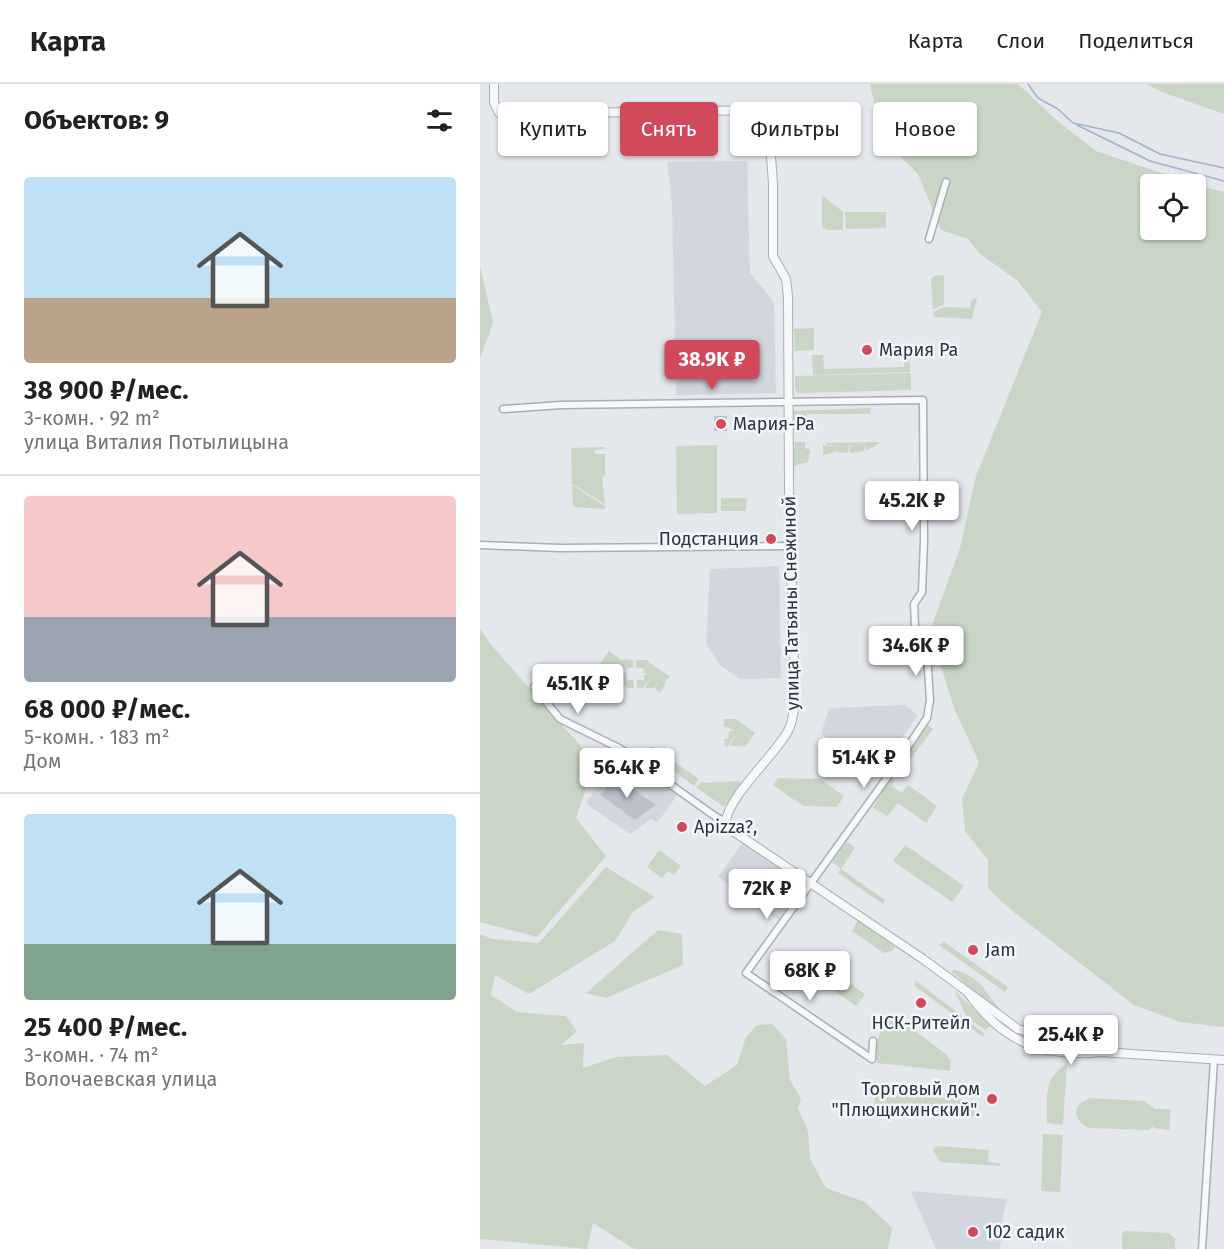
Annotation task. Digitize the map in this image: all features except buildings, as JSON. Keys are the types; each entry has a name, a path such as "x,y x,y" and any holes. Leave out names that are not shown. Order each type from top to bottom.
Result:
{"street":[{"name":"улица Татьяны Снежиной","path":"494,84 494,103 499,113 504,114 764,110 770,142 772,173 773,256 786,279 788,288 795,704 792,722 765,765 729,807 726,822"},
{"path":"929,239 946,182"},
{"path":"503,409 561,405 923,400 922,592 914,604 915,633 927,653 930,700 927,718 746,973 862,1051"},
{"path":"480,545 560,549 791,546"},
{"path":"534,687 560,719 619,748 726,822 733,831 811,882 1017,1029 1101,1052"},
{"path":"966,991 981,1011 1007,1035 1041,1050 1224,1060"},
{"path":"1202,1249 1214,1059"}],"shaded area":[{"path":"747,161 750,273 774,302 776,393 676,395 672,204 667,162"},
{"path":"779,566 781,678 740,679 720,665 706,644 710,569"},
{"path":"905,705 918,715 878,772 821,734 829,708"},
{"path":"624,752 672,786 673,791 678,794 657,823 651,819 630,834 588,805 587,801"},
{"path":"744,841 802,880 803,887 779,920 718,877"},
{"path":"911,1191 1007,1199 1002,1221 1000,1249 936,1249"}],"green space":[{"path":"870,84 1018,84 1055,119 1096,151 1164,174 1140,174 1140,240 1206,240 1206,188 1224,192 1224,1027 1180,1022 1134,1005 1011,910 988,888 988,860 965,831 962,799 979,762 954,708 930,631 960,548 976,476 1042,312 1018,281 979,253 968,239 941,230 918,174 899,156 977,156 977,102 874,102"},
{"path":"1146,84 1224,84 1224,114 1162,92"},
{"path":"822,195 843,212 843,230 827,230 822,227"},
{"path":"845,212 886,212 886,228 846,229"},
{"path":"480,266 493,323 480,358"},
{"path":"944,275 944,304 933,310 931,279 934,276"},
{"path":"977,297 972,319 934,317 933,312 944,307 970,308 971,301"},
{"path":"814,328 814,350 795,351 794,329"},
{"path":"904,353 909,353 910,372 813,375 812,355 823,355 824,369 904,367"},
{"path":"911,373 911,390 798,393 795,390 795,376"},
{"path":"871,408 870,414 807,414 807,417 803,416 792,421 792,411"},
{"path":"795,442 805,442 805,448 810,450 808,462 793,466"},
{"path":"823,443 825,446 846,445 826,445 826,443 880,443 866,451 864,445 864,451 850,453 850,446 853,445 849,445 848,453 836,452 836,447 835,452 823,455"},
{"path":"717,445 717,513 677,514 676,446"},
{"path":"604,447 604,449 594,450 595,454 605,454 605,476 602,477 605,504 572,484 571,448"},
{"path":"572,485 605,506 605,509 573,507"},
{"path":"721,498 747,498 746,511 721,511"},
{"path":"480,629 492,646 595,762 576,818 606,856 537,937 480,922"},
{"path":"609,651 620,659 619,662 621,659 633,660 633,668 627,668 623,672 626,672 627,680 633,680 634,688 628,688 614,678 616,673 613,677 606,672 608,668 605,671 598,666"},
{"path":"636,660 646,660 670,677 664,682 666,683 660,693 655,689 658,683 654,688 645,688 650,678 643,688 637,688 637,680 644,680 644,676 648,673 644,673 643,668 636,668"},
{"path":"724,719 736,719 755,733 746,746 741,746 744,740 740,746 730,746 736,734 728,746 725,746 724,739 728,739 729,731 734,730 724,726"},
{"path":"928,725 933,729 902,770 897,769"},
{"path":"651,746 699,779 694,786 647,751"},
{"path":"890,777 895,780 892,786 902,793 908,785 937,806 926,823 898,803 887,816 873,808"},
{"path":"778,778 820,779 844,796 837,807 803,806 773,785"},
{"path":"702,781 705,783 739,781 741,784 724,807 696,787"},
{"path":"846,843 850,843 855,848 841,869 832,862"},
{"path":"905,845 964,886 952,902 893,861"},
{"path":"659,850 681,866 674,875 668,871 662,878 647,867"},
{"path":"606,867 655,897 633,912 615,941 529,994 495,975 491,995 517,1012 566,1016 577,1031 561,1045 584,1043 583,1068 616,1057 667,1055 705,1086 737,1065 746,1037 757,1025 772,1024 786,1039 790,1080 801,1099 798,1108 808,1131 810,1159 826,1188 865,1202 892,1228 888,1249 634,1249 593,1223 587,1249 480,1239 480,934 492,939 539,943"},
{"path":"841,869 885,900 883,904 838,873"},
{"path":"858,920 895,947 892,951 884,953 852,931"},
{"path":"658,930 682,934 683,965 606,998 586,993"},
{"path":"944,942 1008,987 1005,992 939,945"},
{"path":"818,962 865,994 861,1000 857,998 860,1001 856,1006 810,974 814,968 817,970 815,967"},
{"path":"953,969 977,981 1000,1009 998,1012 952,972"},
{"path":"915,980 985,1034 983,1037 915,986"},
{"path":"954,990 991,1026 985,1030 967,1017"},
{"path":"892,1014 946,1054 951,1061 950,1071 877,1063 877,1043 882,1025 886,1027 891,1020 888,1017"},
{"path":"1067,1064 1063,1123 1062,1125 1047,1123 1047,1097 1050,1082 1059,1069"},
{"path":"875,1093 972,1100 974,1115 971,1117 874,1110"},
{"path":"1090,1098 1144,1101 1155,1109 1171,1109 1169,1130 1154,1128 1154,1126 1148,1130 1089,1128 1079,1121 1076,1112 1080,1104"},
{"path":"1043,1134 1063,1135 1060,1192 1041,1191"},
{"path":"937,1146 989,1150 988,1162 1000,1163 1000,1166 940,1162 933,1150"},
{"path":"1125,1231 1169,1233 1175,1239 1175,1249 1122,1249 1122,1234"}],"waterway":[{"path":"1028,84 1038,98 1058,109 1073,123 1119,133 1160,154 1224,168"},
{"path":"1077,125 1150,161 1224,181"}],"place":[{"name":"Мария Ра","path":"867,350"},
{"name":"Мария-Ра","path":"721,424"},
{"name":"Подстанция","path":"771,539"},
{"name":"Apizza?,","path":"682,827"},
{"name":"Jam","path":"973,950"},
{"name":"НСК-Ритейл","path":"921,1003"},
{"name":"Торговый дом \"Плющихинский\".","path":"992,1099"},
{"name":"102 садик","path":"973,1232"}]}
